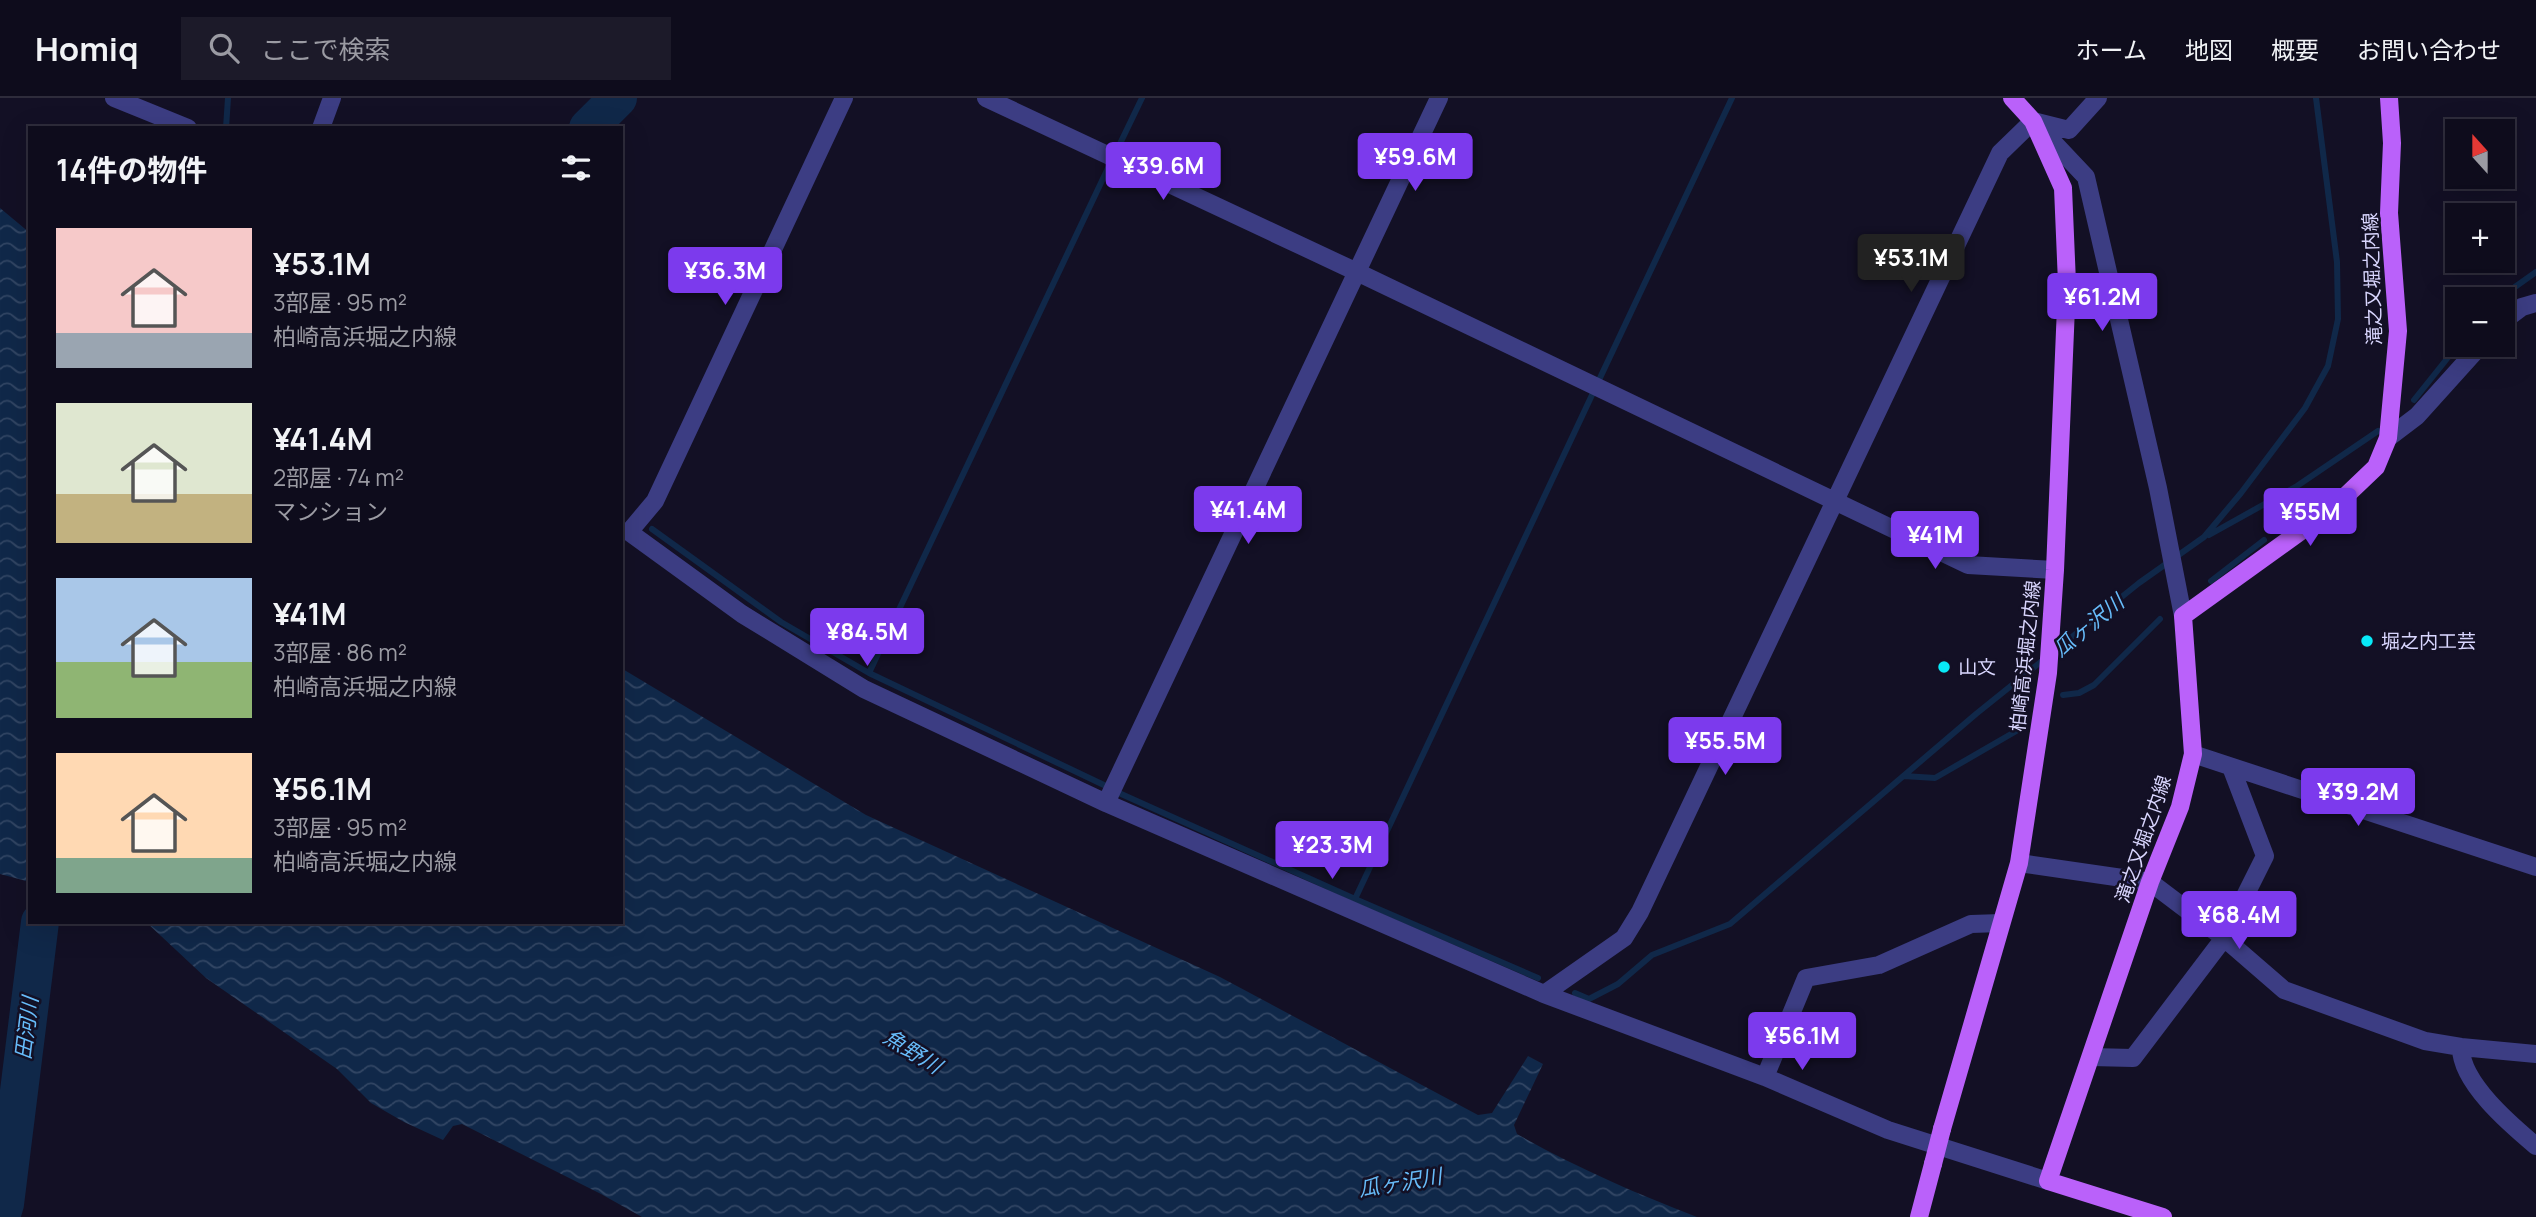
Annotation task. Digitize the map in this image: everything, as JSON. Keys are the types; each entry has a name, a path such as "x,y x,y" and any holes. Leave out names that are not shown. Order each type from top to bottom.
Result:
{"main road":[{"name":"柏崎高浜堀之内線","path":"1920,1211 2019,863 2048,673 2067,283 2063,188 2033,121 2012,98"},
{"name":"滝之又堀之内線","path":"2049,1181 2150,882 2180,807 2193,754 2183,616 2333,508 2376,467 2389,438 2398,331 2389,213 2392,143 2389,98"},
{"path":"2049,1181 2163,1217"}],"street":[{"path":"114,98 183,126"},
{"path":"322,126 332,98"},
{"path":"844,98 655,501 629,532 742,614 864,689 1105,803 1544,994 1765,1077 1888,1130 2049,1181"},
{"path":"986,98 1357,272 1968,565 2055,570"},
{"path":"1105,803 1440,98"},
{"path":"2033,121 2069,130 2098,98"},
{"path":"1544,994 1624,938 1640,912 1833,500 2000,153 2033,121"},
{"path":"2033,121 2085,177 2158,488 2183,616"},
{"path":"2515,312 2536,303"},
{"path":"2389,438 2417,416 2470,357"},
{"path":"2193,754 2536,867"},
{"path":"2091,1057 2133,1058 2224,938 2265,856 2231,767"},
{"path":"2019,863 2150,882 2224,938 2284,990 2425,1041 2536,1054"},
{"path":"1765,1077 1806,978 1880,965 1971,923 2001,923"},
{"path":"2461,1047 2460,1059 2469,1075 2506,1121 2536,1146"}],"water":[{"path":"0,208 28,231 28,881 0,874"},
{"name":"魚野川","path":"623,669 866,815 1220,977 1478,1115 1492,1113 1528,1056 1543,1064 1514,1125 1517,1134 1606,1179 1697,1217 642,1217 462,1124 453,1126 443,1140 404,1122 371,1103 337,1069 206,978 148,924 623,924"}],"waterway":[{"path":"226,126 228,98"},
{"path":"590,126 618,98"},
{"path":"1116,152 1142,98"},
{"path":"1599,380 1732,98"},
{"name":"瓜ヶ沢川","path":"1575,993 1589,999 1618,984 1652,955 1730,924 1976,714 2139,583 2204,537 2241,493 2305,408 2328,366 2338,319 2337,262 2316,98"},
{"path":"869,673 1108,168"},
{"path":"2515,287 2536,272"},
{"path":"2414,400 2448,357"},
{"path":"1355,899 1592,395"},
{"path":"2209,535 2297,486 2378,431"},
{"path":"652,529 781,622 869,673 1106,786"},
{"path":"2211,581 2264,540"},
{"path":"2063,695 2079,693 2094,685 2160,619"},
{"path":"1904,776 1935,778 2018,730"},
{"path":"1119,793 1538,978"},
{"name":"田河川","path":"1,1217 5,1204 40,924"}],"place":[{"name":"堀之内工芸","path":"2367,641"},
{"name":"山文","path":"1944,667"}]}
